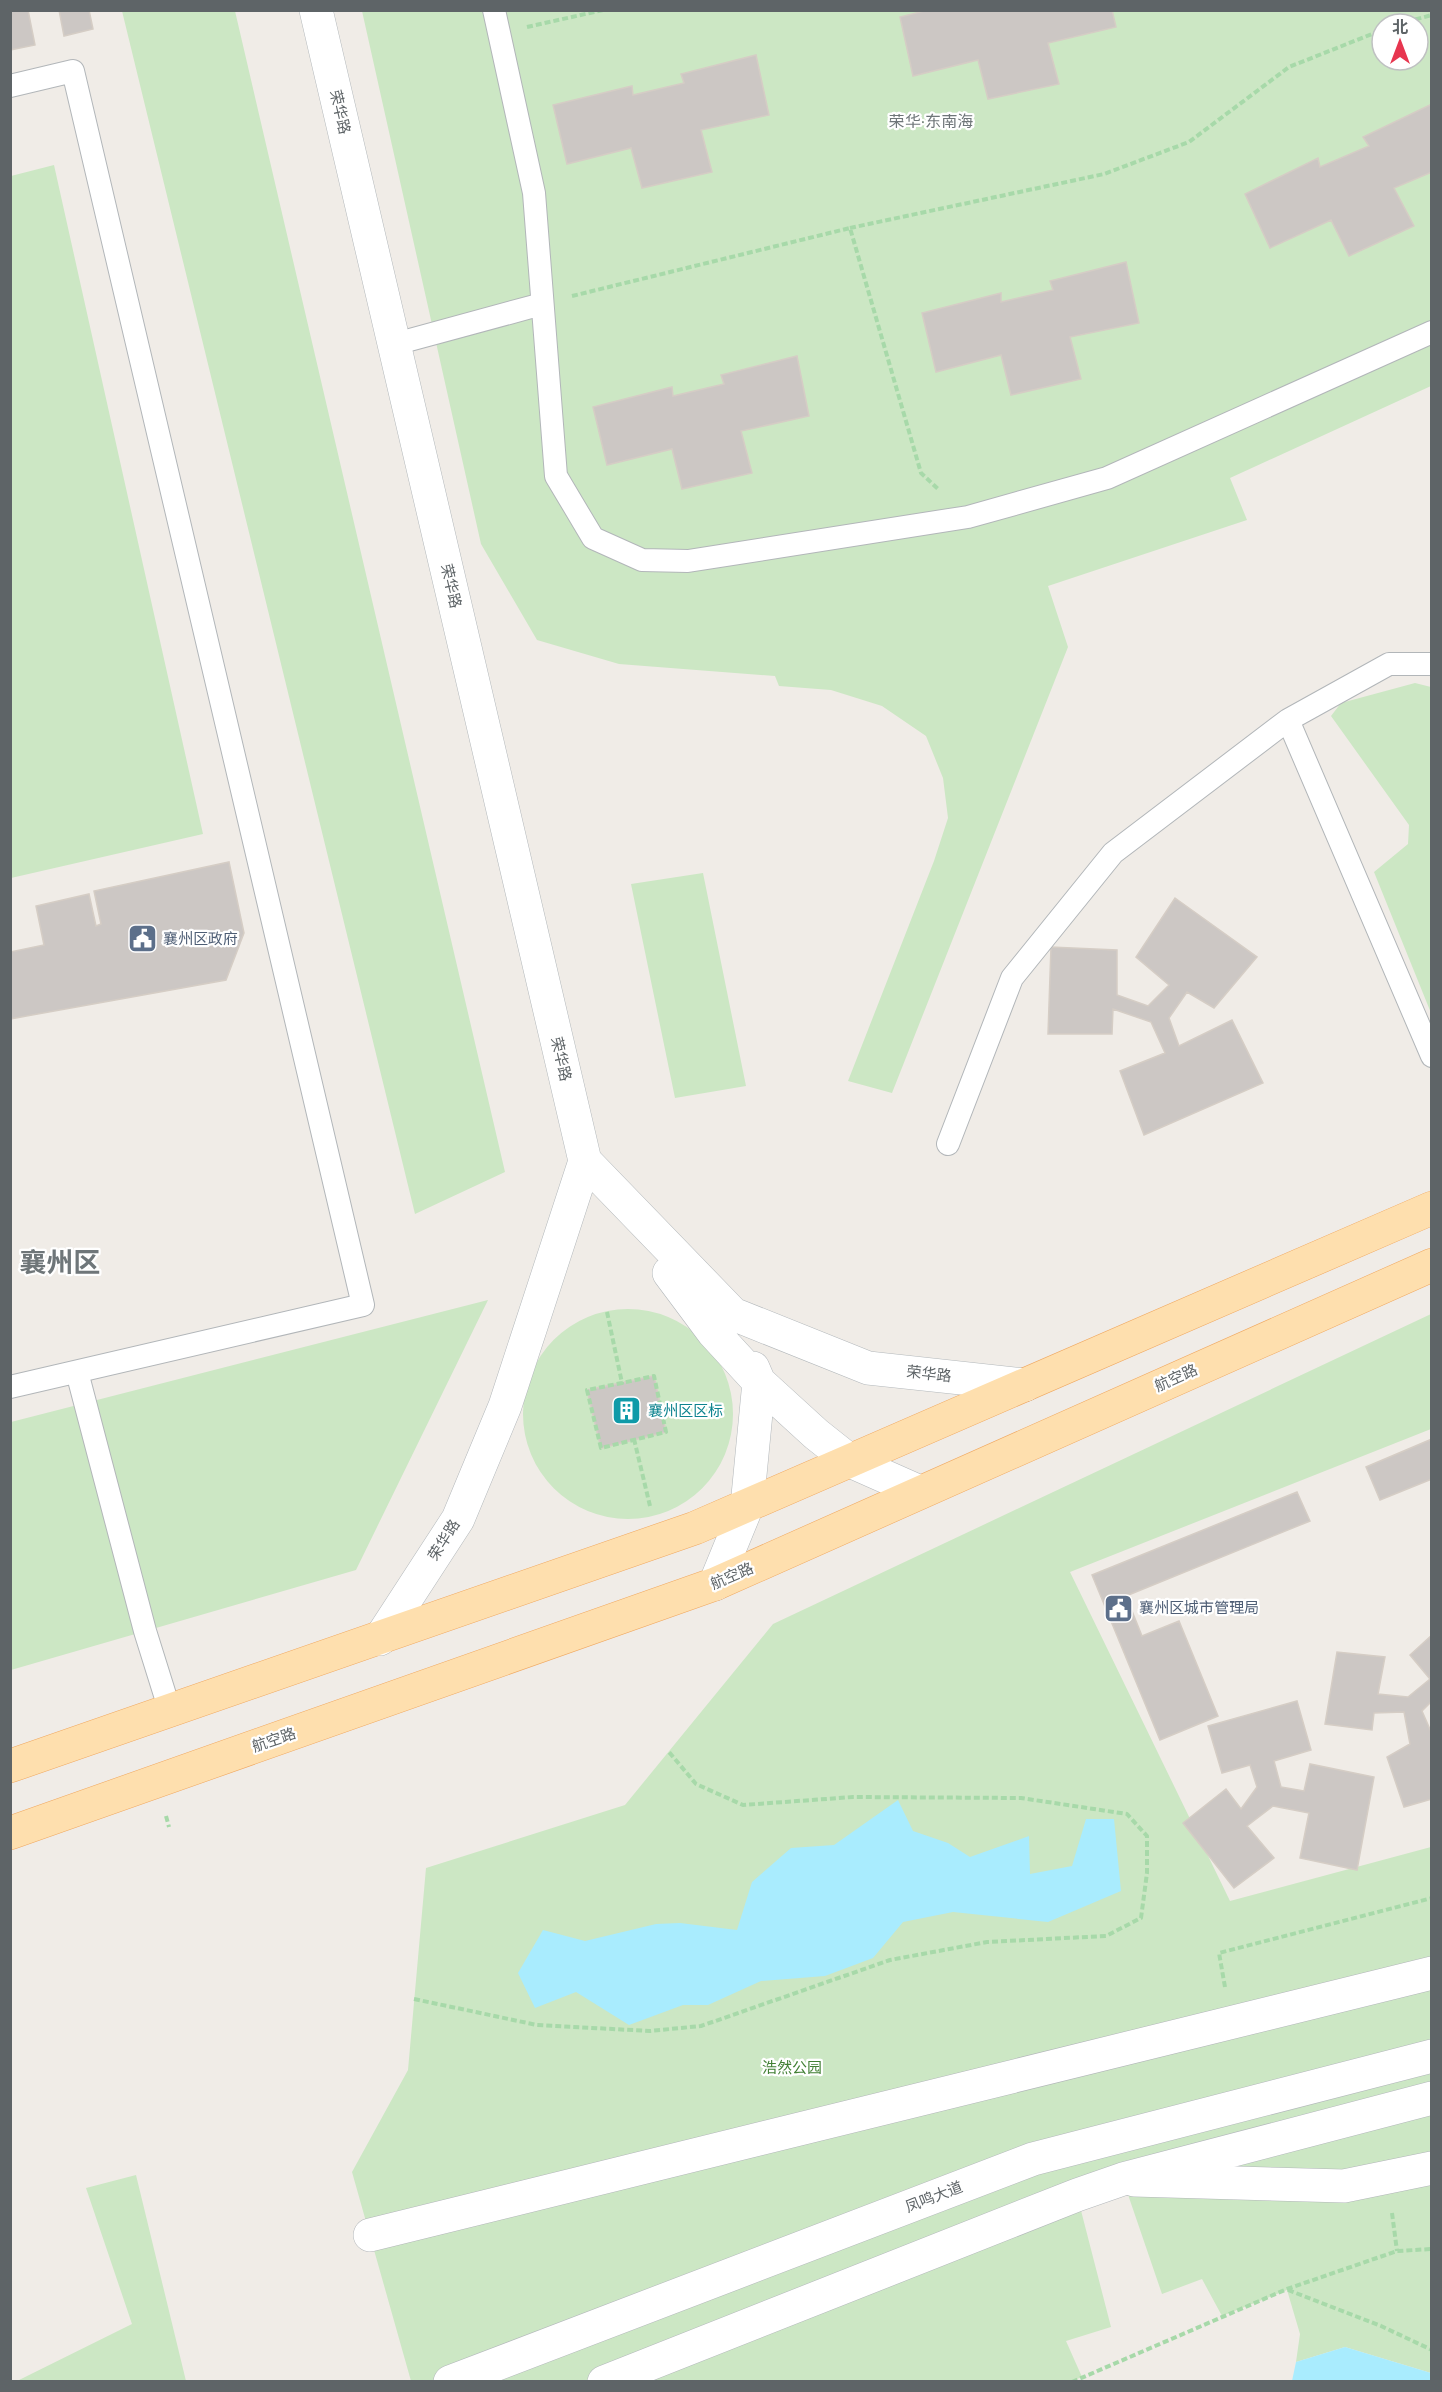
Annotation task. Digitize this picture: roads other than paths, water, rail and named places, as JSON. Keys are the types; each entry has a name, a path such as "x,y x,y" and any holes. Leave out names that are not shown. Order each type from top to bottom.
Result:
{"main road":[{"name":"荣华路","path":"316,10 585,1161 733,1314 868,1368 1025,1385"},
{"name":"荣华路","path":"380,1639 458,1519 505,1406 585,1161"},
{"path":"585,1161 713,1332 759,1382 816,1434 850,1461 920,1492"},
{"path":"10,1766 695,1528 1431,1208"},
{"name":"航空路","path":"10,1833 715,1584 1431,1265"},
{"path":"715,1584 747,1506 759,1382 733,1314"},
{"path":"370,2235 1431,1973"},
{"name":"凤鸣大道","path":"450,2382 1033,2159 1431,2056"},
{"path":"603,2382 1077,2195 1123,2180 1431,2098"},
{"path":"1123,2180 1344,2187 1431,2168"}],"lane":[{"path":"495,10 534,193 556,476 593,537 642,560 688,561 968,517 1107,478 1431,332"},
{"path":"10,86 73,71 363,1305 10,1387"},
{"path":"395,344 542,304"},
{"path":"948,1144 1012,978 1113,853 1288,720 1389,664 1431,664"},
{"path":"1288,720 1431,1056"},
{"path":"77,1372 145,1631 170,1711"}],"water":[{"path":"898,1800 913,1831 948,1843 970,1857 1029,1836 1030,1874 1072,1866 1086,1819 1114,1819 1121,1891 1048,1922 953,1912 903,1922 873,1958 825,1976 761,1981 708,2005 683,2005 629,2025 576,1992 535,2008 518,1973 543,1930 585,1941 656,1924 680,1923 737,1930 752,1882 791,1848 834,1845"},
{"path":"1345,2347 1431,2373 1431,2381 1292,2381 1296,2362"}],"place":[{"name":"襄州区政府","path":"142,939"},
{"name":"襄州区区标","path":"627,1411"},
{"name":"襄州区城市管理局","path":"1118,1608"}],"district":[{"name":"荣华·东南海","path":"931,121"},
{"name":"襄州区","path":"60,1263"}],"park label":[{"name":"浩然公园","path":"792,2068"}]}
